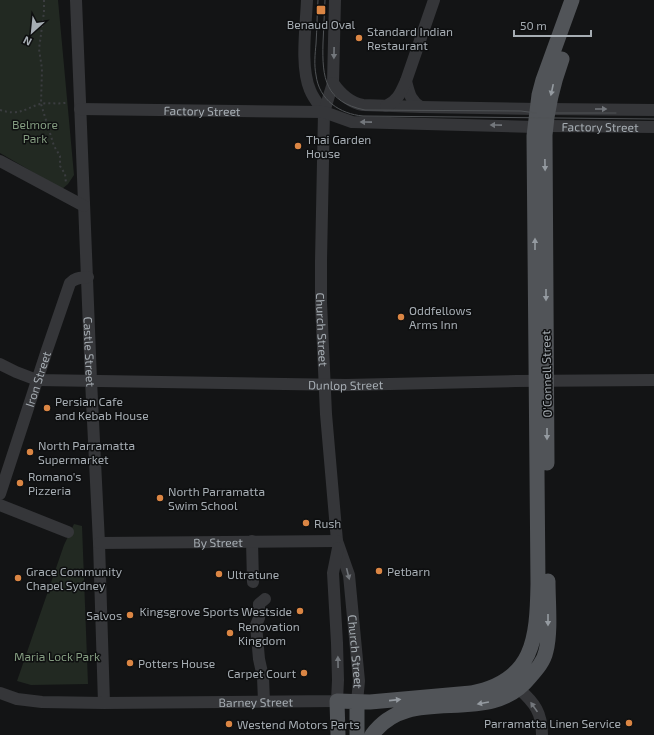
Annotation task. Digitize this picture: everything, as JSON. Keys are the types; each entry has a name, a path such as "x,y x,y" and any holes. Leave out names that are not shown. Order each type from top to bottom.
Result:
{"main road":[{"name":"O'Connell Street","path":"514,684 515,673 527,657 534,641 537,618 541,381 534,187 543,109 543,80 572,0"},
{"name":"O'Connell Street","path":"543,109 582,0"},
{"name":"Barney Street","path":"337,701 370,702 471,693 497,686 514,684"},
{"path":"372,735 383,722 396,714 405,711 433,707 480,704 498,700 514,684"},
{"name":"Church Street","path":"337,701 338,735"},
{"name":"Church Street","path":"357,702 357,735"}],"street":[{"name":"Castle Street","path":"76,0 99,543 104,703"},
{"path":"307,0 305,61 310,90 324,112 344,99 348,99"},
{"name":"Church Street","path":"335,0 333,83 324,112 321,268 326,414 337,544 333,573 337,643 337,701"},
{"path":"386,106 396,100 406,81 434,0"},
{"path":"406,81 414,103 421,107"},
{"path":"333,83 348,99"},
{"name":"Factory Street","path":"348,99 360,104 386,106 654,110"},
{"name":"Factory Street","path":"80,109 324,112 352,122 654,127"},
{"path":"0,161 84,206"},
{"name":"Iron Street","path":"0,494 70,283 77,278 88,277"},
{"path":"0,364 37,380"},
{"name":"Dunlop Street","path":"37,380 325,384 654,380"},
{"path":"0,505 68,532"},
{"path":"252,541 253,582"},
{"name":"By Street","path":"99,543 252,541 337,544"},
{"name":"Church Street","path":"337,544 349,575 358,681 357,702"},
{"path":"264,702 263,677 259,659 256,625 259,618 259,604 265,599"},
{"path":"514,684 537,710 541,718 542,732"},
{"name":"Barney Street","path":"0,693 17,699 42,702 104,703 337,701"}],"path":[{"path":"44,0 44,12 39,48 42,69 41,104 54,146 60,156 60,166 65,174 66,183"},
{"path":"0,110 10,113 18,112 41,104 68,103 68,96"}],"green space":[{"name":"Belmore Park","path":"0,0 58,0 74,175 68,184 62,189 0,153"},
{"name":"Maria Lock Park","path":"74,524 82,526 88,684 31,685 17,681 64,545"}],"tram line":[{"path":"318,0 315,63 318,84 321,92 332,104 339,109 354,115 654,119"},
{"path":"325,0 323,43 325,77 334,95 341,101 365,110 521,111 536,113"},
{"path":"554,113 616,113"}],"place":[{"name":"Benaud Oval","path":"321,10"},
{"name":"Standard Indian Restaurant","path":"359,38"},
{"name":"Thai Garden House","path":"298,146"},
{"name":"Oddfellows Arms Inn","path":"401,317"},
{"name":"Persian Cafe and Kebab House","path":"47,408"},
{"name":"North Parramatta Supermarket","path":"30,452"},
{"name":"Romano's Pizzeria","path":"20,483"},
{"name":"North Parramatta Swim School","path":"160,498"},
{"name":"Rush","path":"306,523"},
{"name":"Petbarn","path":"379,571"},
{"name":"Ultratune","path":"219,574"},
{"name":"Grace Community Chapel Sydney","path":"18,578"},
{"name":"Kingsgrove Sports Westside","path":"300,611"},
{"name":"Salvos","path":"130,615"},
{"name":"Renovation Kingdom","path":"230,633"},
{"name":"Potters House","path":"130,663"},
{"name":"Carpet Court","path":"304,673"},
{"name":"Parramatta Linen Service","path":"629,723"},
{"name":"Westend Motors Parts","path":"229,724"}]}
